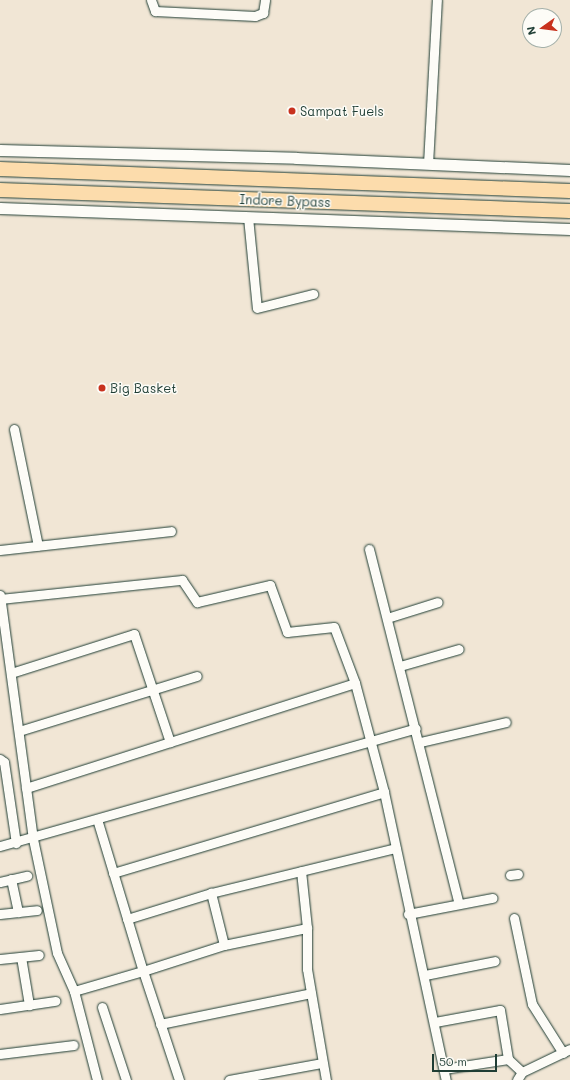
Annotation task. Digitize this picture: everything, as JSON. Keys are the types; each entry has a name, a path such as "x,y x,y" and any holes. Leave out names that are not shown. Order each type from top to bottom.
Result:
{"highway":[{"name":"Indore Bypass","path":"0,169 570,191"},
{"name":"Indore Bypass","path":"0,190 570,211"}],"street":[{"path":"151,0 155,11 255,16 263,13 265,0"},
{"path":"428,164 437,0"},
{"path":"0,150 570,170"},
{"path":"0,208 570,229"},
{"path":"248,217 257,308 314,294"},
{"path":"14,429 38,546"},
{"path":"0,550 170,531"},
{"path":"369,549 420,742 459,904"},
{"path":"0,598 182,580 197,602 270,585 287,632 334,627 355,682 384,792 408,914 425,975 446,1080"},
{"path":"0,595 33,839 57,953 74,991 97,1080"},
{"path":"387,618 438,602"},
{"path":"11,673 134,634 170,742"},
{"path":"400,666 459,649"},
{"path":"18,731 152,688 198,676"},
{"path":"26,788 355,682"},
{"path":"420,742 506,722"},
{"path":"0,846 33,839 97,819 416,728"},
{"path":"0,759 4,764 16,843"},
{"path":"114,873 384,792"},
{"path":"97,819 143,971 179,1080"},
{"path":"127,919 211,893 396,848"},
{"path":"301,871 307,928 311,993 326,1080"},
{"path":"0,882 27,876"},
{"path":"11,879 18,912"},
{"path":"211,893 224,945"},
{"path":"408,914 492,898"},
{"path":"0,914 37,910"},
{"path":"435,1022 500,1010 508,1059 520,1076 567,1051 532,1004 514,918"},
{"path":"74,991 224,945 307,928"},
{"path":"0,959 39,955"},
{"path":"21,957 29,1005"},
{"path":"425,975 495,961"},
{"path":"160,1024 311,993"},
{"path":"0,1009 55,1001"},
{"path":"102,1007 126,1080"},
{"path":"0,1054 73,1046"},
{"path":"444,1069 508,1059"},
{"path":"229,1080 322,1063"}],"place":[{"name":"Sampat Fuels","path":"292,111"},
{"name":"Big Basket","path":"102,388"}]}
